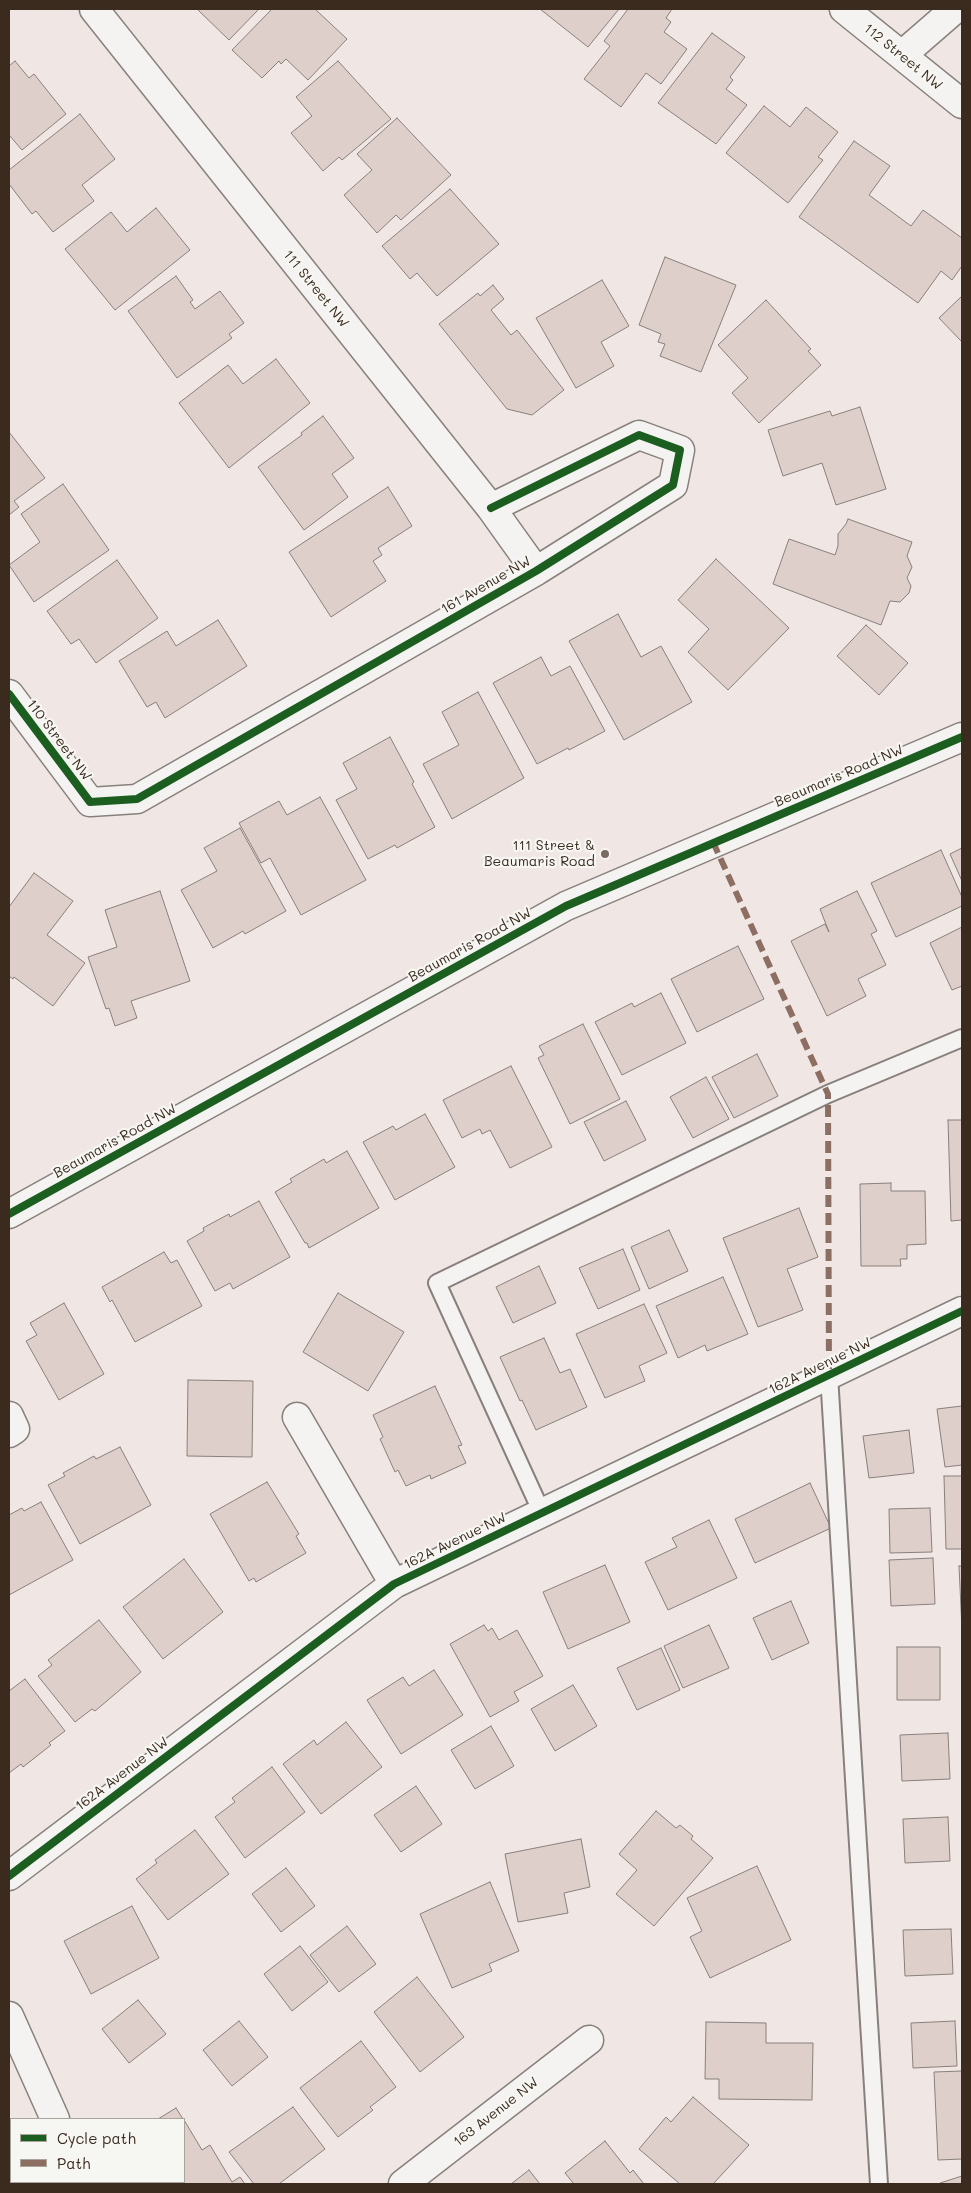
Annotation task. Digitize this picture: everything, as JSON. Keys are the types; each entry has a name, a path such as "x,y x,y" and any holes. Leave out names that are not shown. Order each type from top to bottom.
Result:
{"street":[{"name":"111 Street NW","path":"94,9 491,508 536,571"},
{"name":"112 Street NW","path":"844,9 962,104"},
{"path":"902,55 955,9"},
{"name":"161 Avenue NW","path":"90,802 137,799 536,571 673,485 680,450 639,435 491,508"},
{"name":"110 Street NW","path":"9,694 90,802"},
{"name":"Beaumaris Road NW","path":"9,1214 566,906 962,737"},
{"name":"162A Avenue NW","path":"9,1876 394,1584 962,1311"},
{"path":"9,1416 15,1429 9,1433"},
{"path":"298,1417 394,1584"},
{"path":"9,2016 55,2118"},
{"name":"163 Avenue NW","path":"403,2184 589,2040"}],"lane":[{"path":"542,1513 437,1283 828,1094 962,1038"},
{"path":"829,1375 879,2184"}],"building":[{"path":"197,9 259,9 229,40"},
{"path":"272,9 315,9 347,39 308,80 286,59 281,64 279,61 262,78 232,50"},
{"path":"540,9 619,9 588,47"},
{"path":"628,9 672,9 666,18 671,22 664,32 687,49 661,84 646,73 621,107 584,79 610,46 604,41"},
{"path":"712,33 745,57 730,77 733,80 726,89 747,105 716,144 658,103"},
{"path":"15,61 29,78 34,74 66,114 22,150 9,135 9,66"},
{"path":"338,61 391,119 342,160 339,157 323,171 291,133 312,116 296,97"},
{"path":"764,106 790,127 806,107 838,132 818,157 823,160 788,203 726,153"},
{"path":"80,114 115,159 82,185 94,201 53,232 36,211 32,214 9,184 9,170"},
{"path":"397,118 451,175 401,220 396,215 377,233 344,195 372,170 357,154"},
{"path":"854,141 890,166 869,195 911,226 923,210 962,238 962,266 952,280 941,271 918,303 799,217"},
{"path":"450,189 499,244 437,296 417,273 410,279 382,246"},
{"path":"156,208 190,250 115,310 65,249 111,212 127,232"},
{"path":"665,257 736,285 701,372 660,356 665,344 658,342 661,334 639,325"},
{"path":"176,276 193,300 190,302 195,309 220,291 244,323 229,334 232,338 177,378 128,311"},
{"path":"602,280 629,326 601,342 614,366 576,388 536,318"},
{"path":"493,285 504,299 491,310 511,335 517,330 564,390 532,415 507,409 439,324 478,293 480,296"},
{"path":"962,296 962,342 939,318"},
{"path":"766,300 811,349 808,351 821,365 759,423 732,393 748,378 718,345"},
{"path":"276,359 310,403 229,468 179,403 228,365 243,384"},
{"path":"860,407 886,489 836,505 822,463 783,476 768,430 830,411 832,416"},
{"path":"323,416 354,458 332,474 348,497 304,530 258,467 302,435 301,433"},
{"path":"9,432 45,478 14,501 19,507 9,515"},
{"path":"63,484 109,550 34,602 9,565 40,542 21,514"},
{"path":"388,487 412,526 378,548 382,555 373,561 386,581 331,617 289,552"},
{"path":"848,519 912,542 907,556 912,567 907,578 911,586 909,593 900,602 890,601 881,625 773,584 789,539 835,555 838,546 838,534"},
{"path":"716,559 789,628 728,690 688,652 709,629 678,600"},
{"path":"117,560 158,618 96,663 79,639 71,644 47,611"},
{"path":"618,614 641,657 661,646 692,702 624,740 569,641"},
{"path":"218,620 247,666 165,718 156,702 147,707 119,661 167,631 176,646"},
{"path":"866,625 908,663 879,695 837,656"},
{"path":"541,657 551,676 570,666 605,731 537,764 493,683"},
{"path":"478,692 524,778 452,819 423,764 459,745 442,712"},
{"path":"390,737 435,827 397,848 395,845 368,859 336,800 357,789 343,763"},
{"path":"320,797 366,880 301,915 270,858 261,863 239,823 279,801 287,815"},
{"path":"240,828 286,911 245,934 243,931 213,948 181,890 217,871 204,848"},
{"path":"962,848 962,881 950,854"},
{"path":"941,850 962,897 962,906 896,937 871,883"},
{"path":"34,873 73,901 47,935 85,963 53,1006 14,977 13,979 9,976 9,907"},
{"path":"160,891 190,981 131,1001 137,1018 115,1026 109,1008 106,1009 88,957 117,947 105,910"},
{"path":"857,891 877,931 871,934 886,965 858,979 866,996 827,1016 791,941 825,924 829,932 820,909"},
{"path":"962,927 962,986 952,990 930,943"},
{"path":"738,946 764,999 697,1032 671,979"},
{"path":"661,993 686,1043 622,1075 595,1022 632,1003 634,1007"},
{"path":"583,1024 620,1099 570,1124 538,1058 544,1055 539,1046"},
{"path":"757,1054 778,1096 734,1118 712,1077"},
{"path":"511,1066 552,1147 510,1168 490,1130 482,1134 480,1129 462,1138 443,1100"},
{"path":"706,1077 729,1119 693,1138 670,1097"},
{"path":"626,1101 646,1140 604,1161 584,1122"},
{"path":"425,1114 455,1167 395,1200 363,1142 393,1126 396,1130"},
{"path":"948,1120 962,1120 962,1220 951,1221"},
{"path":"347,1151 379,1208 309,1248 275,1192 292,1182 290,1179 324,1159 326,1163"},
{"path":"891,1183 891,1191 925,1191 926,1244 907,1245 907,1259 900,1259 901,1266 861,1266 860,1184"},
{"path":"259,1201 290,1257 233,1289 230,1283 215,1291 187,1241 204,1231 203,1228 229,1214 230,1217"},
{"path":"799,1208 818,1257 787,1269 803,1310 758,1327 723,1238"},
{"path":"669,1230 688,1271 649,1289 631,1247"},
{"path":"623,1249 640,1290 598,1309 579,1268"},
{"path":"164,1252 171,1263 177,1260 202,1306 135,1342 112,1300 110,1302 102,1287"},
{"path":"539,1266 556,1303 513,1323 496,1287"},
{"path":"723,1277 748,1334 707,1351 705,1345 678,1358 656,1306"},
{"path":"338,1293 404,1332 368,1391 303,1352"},
{"path":"64,1303 104,1374 59,1400 26,1341 37,1335 30,1323"},
{"path":"644,1304 667,1353 639,1366 645,1381 605,1398 576,1334"},
{"path":"544,1338 560,1373 570,1369 587,1407 536,1430 522,1400 520,1401 500,1357"},
{"path":"188,1380 253,1381 252,1457 187,1456"},
{"path":"435,1386 462,1445 458,1446 466,1463 431,1479 430,1475 406,1486 398,1470 395,1472 380,1439 383,1437 373,1415"},
{"path":"962,1406 962,1465 945,1467 937,1409"},
{"path":"909,1430 914,1473 869,1478 863,1436"},
{"path":"120,1447 151,1505 80,1544 48,1485 65,1476 63,1473 94,1456 96,1459"},
{"path":"944,1476 962,1476 962,1549 946,1549"},
{"path":"267,1482 299,1534 296,1536 306,1553 256,1582 254,1578 249,1581 210,1514"},
{"path":"810,1483 831,1528 755,1563 735,1519"},
{"path":"41,1502 73,1560 9,1595 9,1515 22,1508 24,1511"},
{"path":"930,1508 932,1552 890,1553 889,1509"},
{"path":"709,1520 737,1578 668,1610 645,1562 677,1547 672,1538"},
{"path":"933,1558 935,1604 891,1606 889,1560"},
{"path":"184,1559 223,1612 163,1659 123,1607"},
{"path":"605,1565 630,1622 568,1649 543,1592"},
{"path":"959,1566 962,1566 962,1629"},
{"path":"791,1601 809,1643 772,1660 753,1618"},
{"path":"99,1620 141,1672 95,1711 92,1709 75,1722 38,1676 52,1665 48,1660"},
{"path":"484,1625 488,1631 492,1628 499,1640 517,1630 543,1676 514,1692 519,1701 490,1717 450,1644"},
{"path":"709,1625 729,1668 683,1688 664,1646"},
{"path":"897,1647 940,1647 940,1700 897,1700"},
{"path":"661,1648 680,1690 637,1710 617,1668"},
{"path":"434,1670 463,1715 401,1754 367,1700 403,1677 409,1686"},
{"path":"25,1679 65,1731 49,1743 51,1745 23,1767 21,1764 9,1773 9,1691"},
{"path":"573,1685 597,1726 555,1751 531,1709"},
{"path":"346,1722 382,1767 321,1814 283,1764 314,1740 317,1745"},
{"path":"491,1726 514,1766 475,1789 451,1750"},
{"path":"948,1733 950,1779 902,1781 900,1735"},
{"path":"272,1767 305,1812 245,1858 215,1817 235,1802 232,1798"},
{"path":"416,1786 442,1824 401,1852 374,1815"},
{"path":"656,1811 676,1828 680,1825 693,1836 691,1839 713,1858 654,1926 616,1894 637,1870 619,1854"},
{"path":"948,1817 950,1861 905,1863 903,1819"},
{"path":"195,1830 229,1874 168,1920 136,1879 157,1863 155,1860"},
{"path":"581,1839 590,1887 564,1893 568,1913 518,1922 505,1854"},
{"path":"757,1866 791,1940 710,1978 690,1937 702,1931 687,1898"},
{"path":"286,1868 315,1906 281,1932 252,1894"},
{"path":"490,1882 519,1951 489,1964 492,1971 452,1988 420,1914"},
{"path":"132,1906 159,1958 91,1994 64,1941"},
{"path":"347,1926 376,1964 339,1992 310,1955"},
{"path":"951,1929 953,1974 905,1976 903,1930"},
{"path":"300,1946 328,1982 292,2011 264,1974"},
{"path":"417,1977 464,2037 420,2072 374,2012"},
{"path":"138,2000 166,2034 129,2063 102,2029"},
{"path":"239,2021 268,2057 232,2086 203,2050"},
{"path":"955,2021 957,2066 913,2068 911,2023"},
{"path":"706,2022 766,2023 766,2043 813,2043 812,2100 719,2099 719,2079 705,2079"},
{"path":"361,2041 396,2087 370,2107 373,2110 338,2137 300,2088"},
{"path":"962,2071 962,2159 938,2160 934,2072"},
{"path":"693,2097 749,2145 713,2184 680,2184 639,2149 666,2117 671,2122"},
{"path":"293,2107 325,2149 279,2184 254,2184 229,2152"},
{"path":"176,2108 182,2118 160,2118"},
{"path":"185,2122 202,2150 210,2145 232,2182 240,2177 245,2184 167,2184 185,2183"},
{"path":"605,2141 630,2173 633,2170 644,2184 574,2184 565,2173"},
{"path":"529,2170 540,2184 511,2184"},
{"path":"962,2176 962,2184 940,2183"}],"marked path":[{"path":"713,842 828,1094 829,1375"}],"cycle path":[{"path":"9,694 90,802 137,799 536,571 673,485 680,450 639,435 491,508"},
{"path":"9,1214 566,906 962,737"},
{"path":"9,1876 394,1584 962,1311"}],"place":[{"name":"111 Street & Beaumaris Road","path":"605,854"}]}
